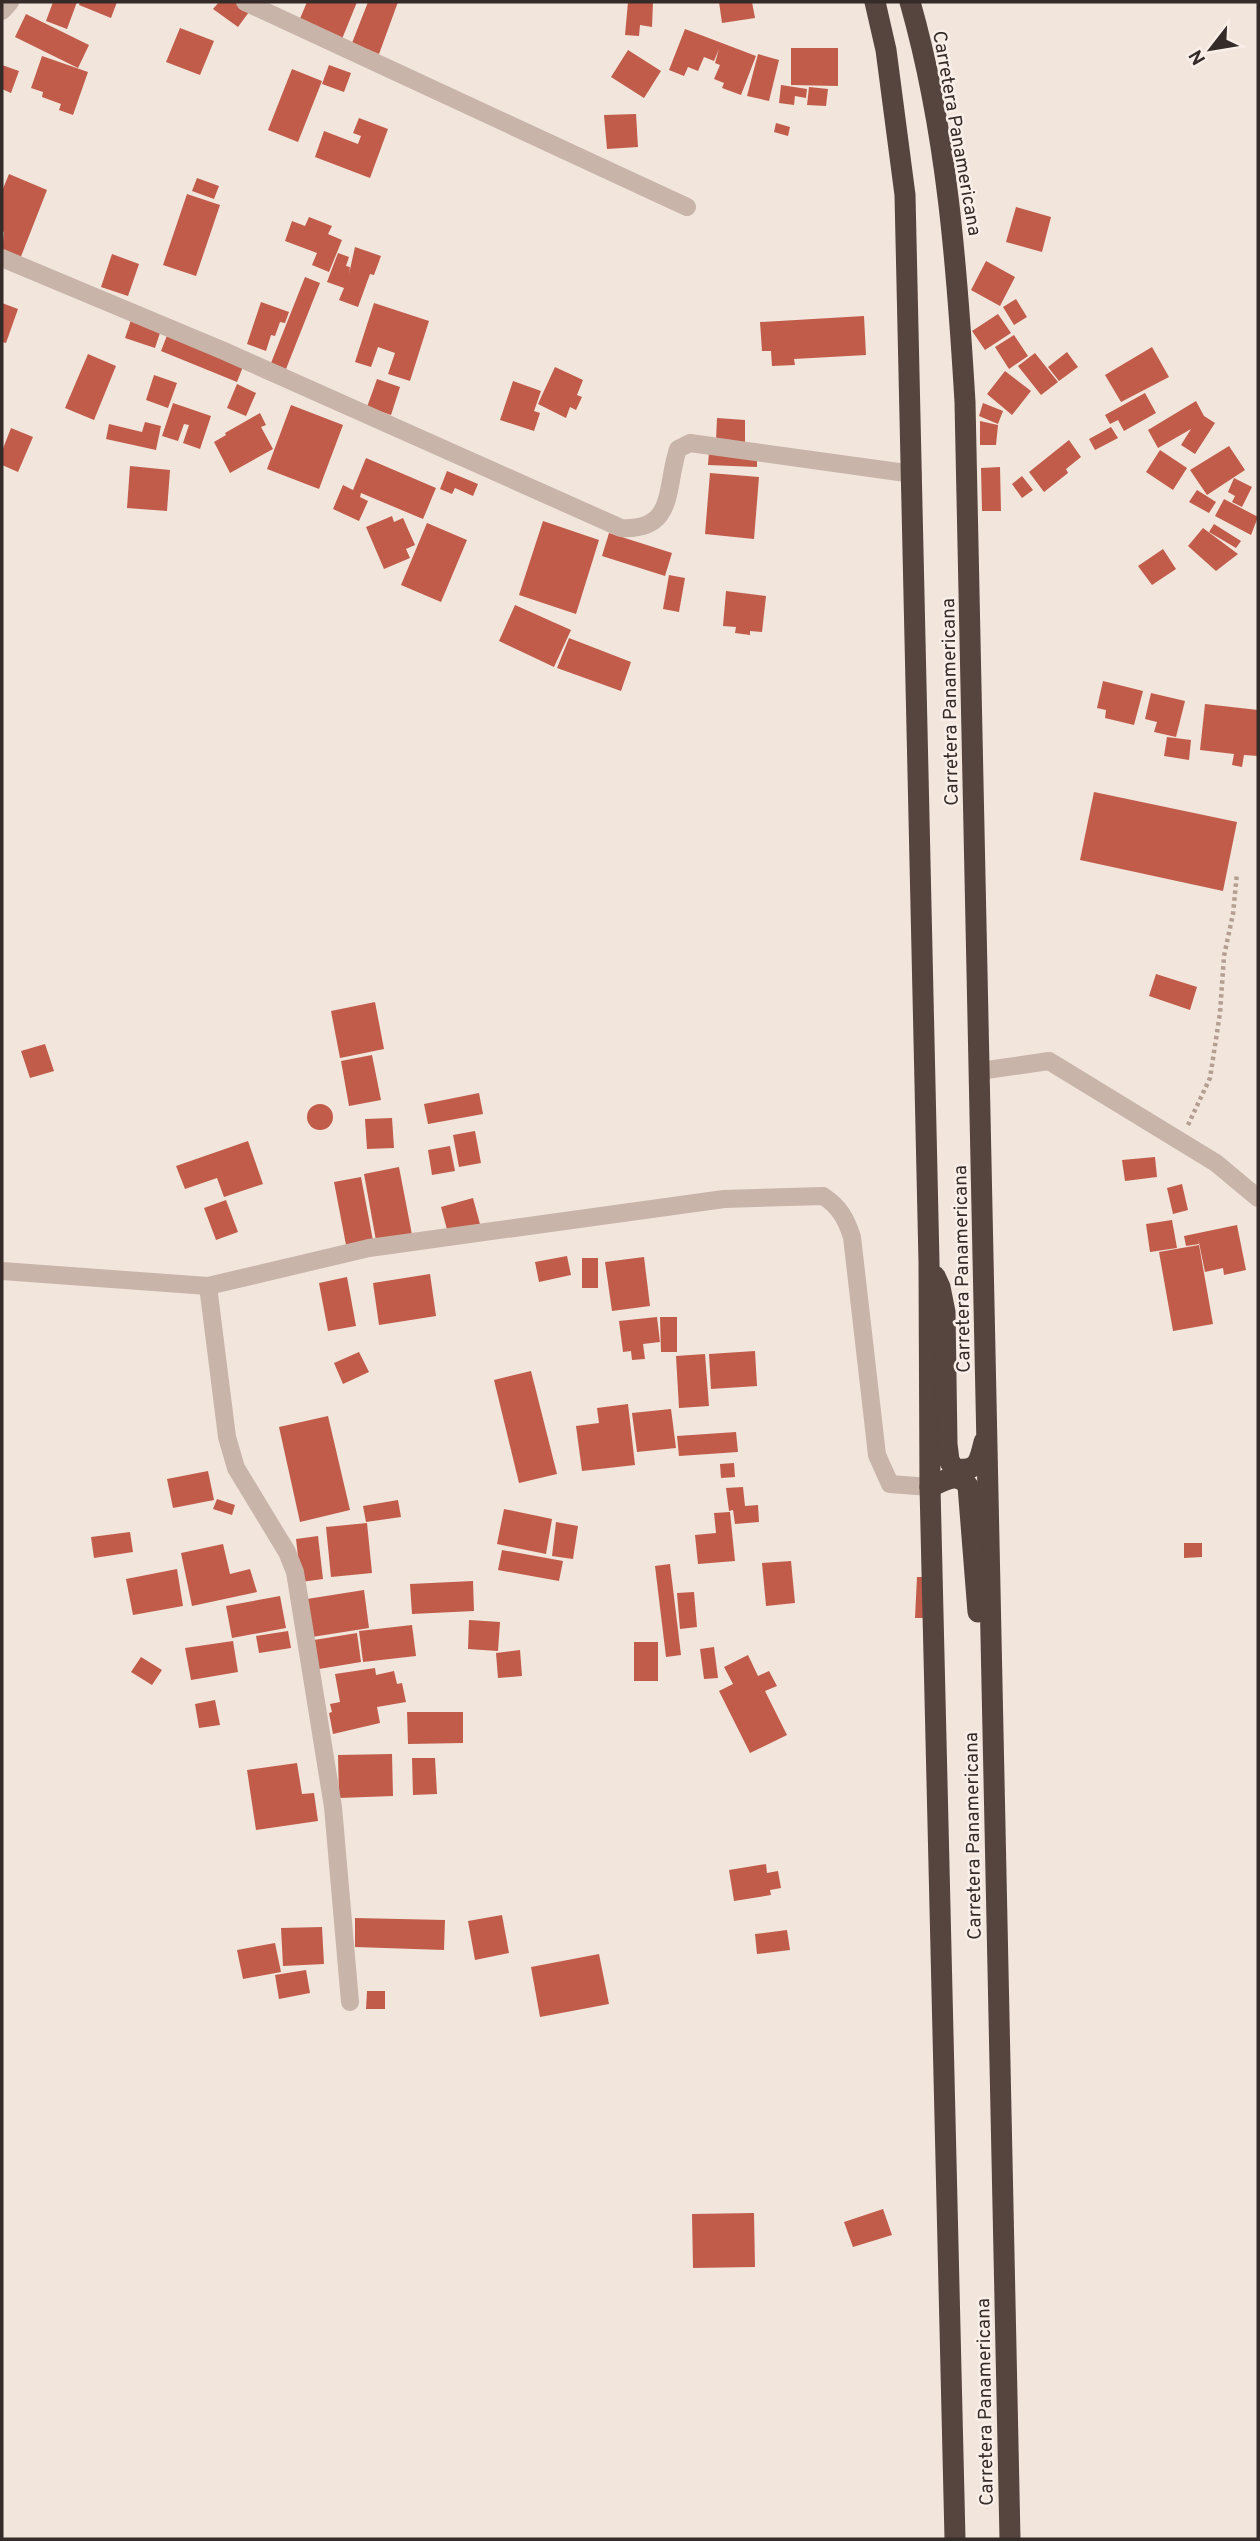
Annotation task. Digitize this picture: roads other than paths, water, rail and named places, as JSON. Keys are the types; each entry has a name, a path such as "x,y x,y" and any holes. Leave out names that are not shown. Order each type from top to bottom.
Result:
{"highway":[{"name":"Carretera Panamericana","path":"875,2 886,50 905,195 929,1262 930,1487 955,2539"},
{"name":"Carretera Panamericana","path":"910,2 921,40 949,191 959,293 965,402 1010,2539"},
{"path":"929,1262 940,1287 945,1312 947,1444 949,1460 954,1469 967,1470 979,1461 988,1427"},
{"path":"930,1487 957,1478 965,1481 968,1486 983,1690 993,1739"}],"street":[{"path":"2,11 10,2"},
{"path":"246,2 687,207"},
{"path":"2,258 224,351 621,528 639,528 651,524 664,511 678,449 690,443 913,474"},
{"path":"980,1071 1049,1061 1216,1163 1258,1198"},
{"path":"2,1271 208,1286 369,1248 724,1199 823,1196 834,1203 845,1219 852,1237 877,1455 890,1484 930,1487"},
{"path":"208,1286 228,1437 236,1468 287,1552 295,1572 333,1807 350,2002"}]}
